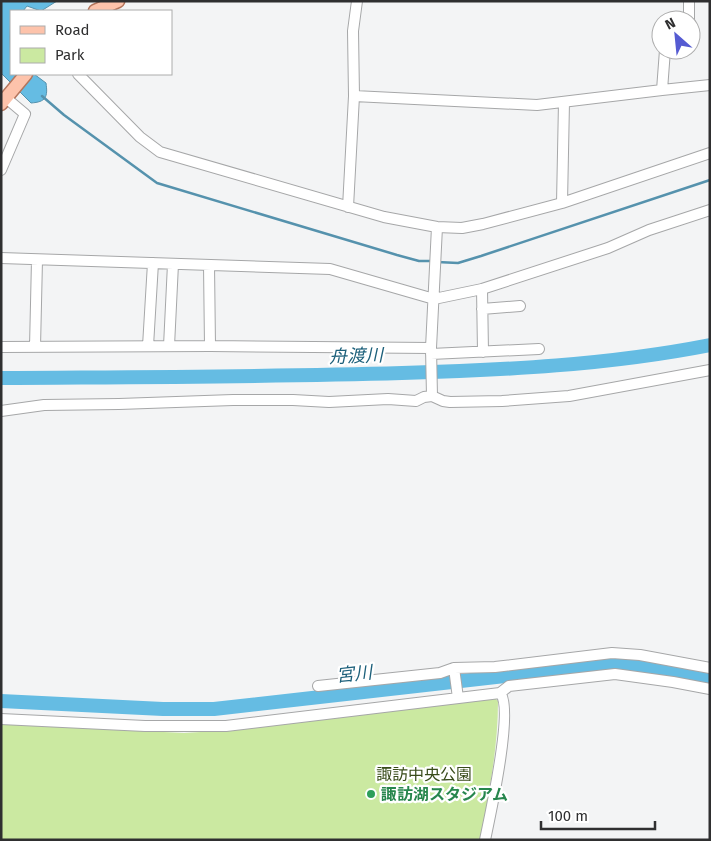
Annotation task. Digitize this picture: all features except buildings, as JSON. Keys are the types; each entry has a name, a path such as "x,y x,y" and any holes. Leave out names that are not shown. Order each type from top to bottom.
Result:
{"main road":[{"path":"97,10 118,1"},
{"path":"6,98 25,75"}],"street":[{"path":"348,207 354,96 353,31 357,1"},
{"path":"662,90 664,60"},
{"path":"79,75 140,137 160,152 384,217 437,227 462,228 483,224 562,203 710,152"},
{"path":"354,96 537,105 710,84"},
{"path":"1,170 25,114 6,98"},
{"path":"562,203 564,102"},
{"path":"1,258 330,268 434,300 482,289 608,248 649,230 710,210"},
{"path":"432,393 431,353 437,227"},
{"path":"35,347 37,260"},
{"path":"148,346 153,263"},
{"path":"169,346 173,264"},
{"path":"209,265 210,346"},
{"path":"482,289 482,352"},
{"path":"482,309 520,306"},
{"path":"1,348 210,346 431,353 539,349"},
{"path":"432,393 442,400 450,402 502,401 569,396 710,370"},
{"path":"1,411 44,405 233,400 329,402 388,399 416,401 432,393"},
{"path":"318,686 612,652 640,655 710,668"},
{"path":"454,670 457,695"},
{"path":"1,719 144,726 226,726 457,695 500,693 509,686 615,674 710,689"},
{"path":"485,840 504,734 504,700 500,693"}],"green space":[{"name":"諏訪中央公園","path":"495,698 498,701 498,719 495,754 480,840 1,840 1,724 184,733 234,730"}],"water":[{"path":"1,1 57,1 43,10 27,6 24,10 10,10 10,75 35,75 46,83 47,92 45,98 31,103 1,73"}],"waterway":[{"path":"42,96 64,115 157,183 397,255 419,261 431,261"},
{"path":"437,262 458,263 710,180"},
{"name":"舟渡川","path":"1,378 202,377 479,370 595,362 710,345"},
{"name":"宮川","path":"1,701 163,709 214,709 612,664 633,665 710,679"}],"place":[{"name":"諏訪湖スタジアム","path":"371,794"}]}
